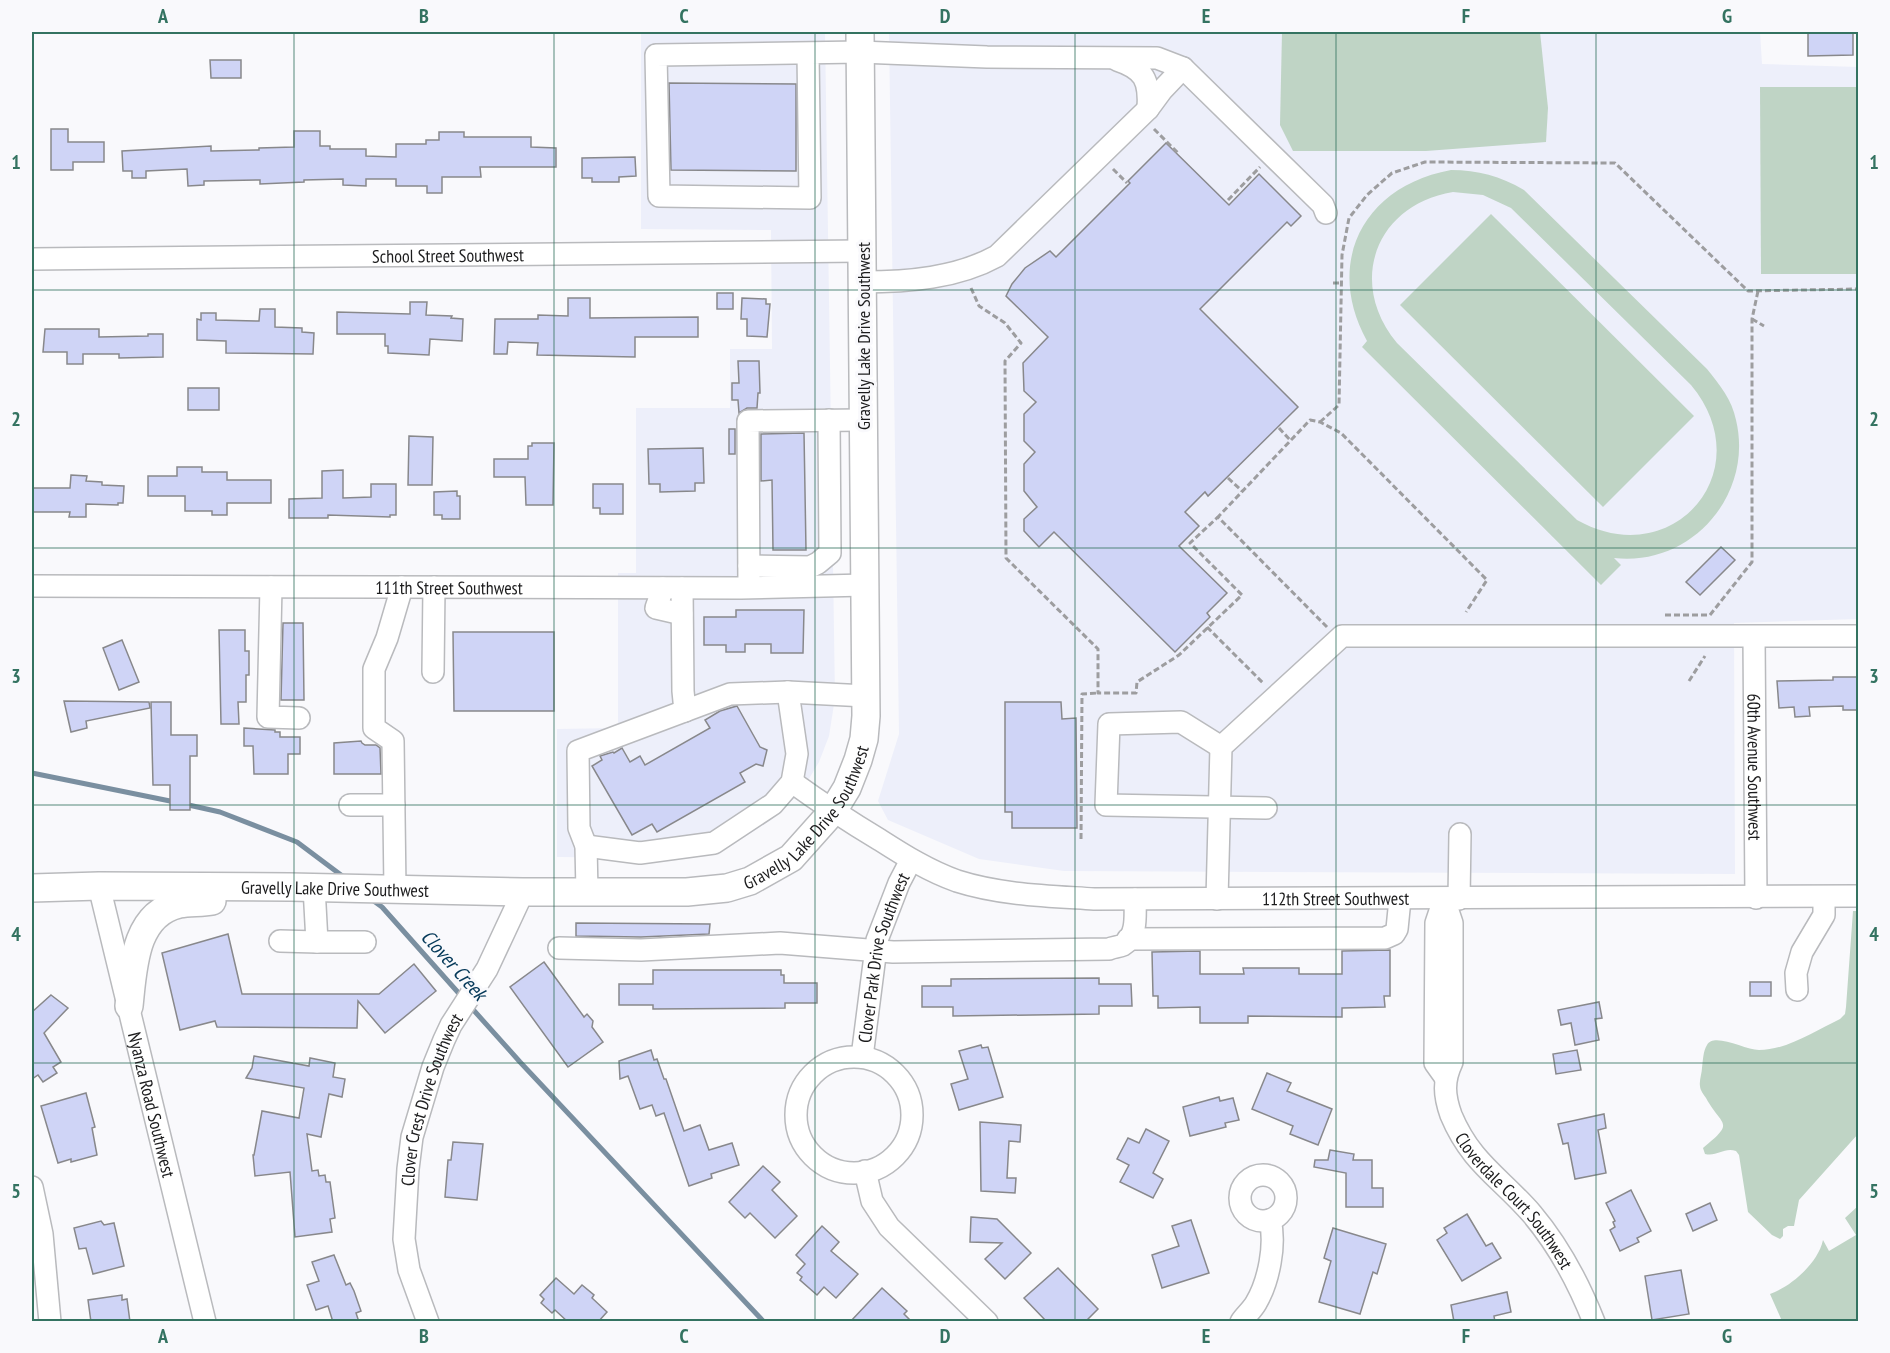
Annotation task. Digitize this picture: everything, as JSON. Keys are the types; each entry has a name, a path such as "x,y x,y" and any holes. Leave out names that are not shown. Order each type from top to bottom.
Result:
{"main road":[{"name":"Gravelly Lake Drive Southwest","path":"32,888 302,887 523,892 687,892 727,888 750,881 791,858 833,811 847,788 864,739 866,696 860,42"},
{"path":"129,1006 135,956 143,933 154,917 178,904 200,903 302,887"}],"street":[{"path":"808,53 810,198 659,196 656,55 808,53 860,42 987,57 1157,58 1183,68 1323,205 1326,213"},
{"path":"1113,58 1135,66 1146,81 1149,117"},
{"path":"862,282 894,282 956,273 978,267 997,256 1149,117 1162,90 1183,68"},
{"name":"School Street Southwest","path":"32,259 862,251"},
{"path":"804,577 810,567 830,553 829,420"},
{"path":"749,577 748,421 863,420"},
{"name":"111th Street Southwest","path":"32,586 673,588 749,577 804,577 865,585"},
{"path":"271,587 268,717 299,718"},
{"path":"395,888 393,741 374,728 374,669 387,638 402,587"},
{"path":"433,672 434,587"},
{"path":"673,588 682,614 685,711"},
{"path":"1217,899 1221,747 1342,636 1858,636"},
{"name":"60th Avenue Southwest","path":"1754,637 1756,898"},
{"path":"586,846 640,853 714,843 773,804 792,782 797,754 788,692"},
{"path":"587,892 586,846 579,828 578,751 730,694 788,692 866,696"},
{"path":"1221,747 1181,722 1108,724 1106,805 1220,809 1266,808"},
{"name":"112th Street Southwest","path":"792,782 833,811 911,860 935,872 959,881 1025,895 1094,899 1858,896"},
{"path":"350,805 394,806"},
{"name":"Cloverdale Court Southwest","path":"1460,834 1452,899 1452,1062 1445,1077 1448,1105 1459,1133 1474,1157 1532,1214 1564,1261 1594,1322"},
{"name":"Clover Park Drive Southwest","path":"862,1057 875,950 884,922 911,860"},
{"name":"Nyanza Road Southwest","path":"99,886 205,1322"},
{"path":"302,887 317,942"},
{"name":"Clover Crest Drive Southwest","path":"428,1322 406,1255 405,1209 412,1137 433,1067 451,1025 488,969 523,892"},
{"path":"1797,990 1796,973 1802,952 1824,915 1824,897"},
{"path":"559,948 641,950 780,943 892,952 1108,948 1123,945 1128,939 1135,925 1134,899"},
{"path":"1128,939 1385,938 1394,934 1397,929 1400,899"},
{"path":"280,941 365,942"},
{"name":"Clover Park Drive Southwest","path":"843,1057 862,1057 880,1062 896,1074 907,1090 912,1108 911,1128 904,1146 891,1160 874,1170 865,1172 836,1170 819,1162 806,1148 797,1131 795,1111 800,1092 810,1076 824,1064 843,1057"},
{"path":"865,1172 872,1201 889,1227 987,1322"},
{"path":"32,1187 42,1234 50,1322"},
{"path":"1240,1322 1256,1303 1264,1283 1270,1256 1270,1220"}],"path":[{"path":"1149,117 1178,153"},
{"path":"1320,422 1338,405 1342,255 1349,218 1367,195 1392,173 1425,162 1615,163 1748,291 1858,289"},
{"path":"1228,200 1264,163"},
{"path":"1113,169 1127,183"},
{"path":"1333,283 1341,283"},
{"path":"970,287 979,306 1005,323 1021,343 1005,361 1006,558 1098,649 1098,693"},
{"path":"1665,615 1710,615 1752,562 1752,319 1758,291"},
{"path":"1752,319 1764,326"},
{"path":"1081,839 1082,694 1136,693 1137,682 1179,655 1242,596 1190,543 1218,517 1310,420 1341,432 1487,580 1466,612"},
{"path":"1279,428 1290,441"},
{"path":"1228,477 1242,491"},
{"path":"1218,517 1329,628"},
{"path":"1207,627 1268,687"},
{"path":"1689,681 1706,655"}],"shaded area":[{"path":"641,32 825,32 835,698 829,736 819,762 801,792 771,820 731,846 680,858 557,857 557,729 618,728 618,573 636,573 636,408 730,408 730,349 772,349 771,230 641,229"},
{"path":"889,32 1760,32 1762,64 1858,67 1858,619 1734,623 1735,874 1064,871 979,859 888,820 878,801 899,734"}],"green space":[{"path":"1282,32 1540,32 1548,108 1546,142 1426,151 1293,151 1280,125"},
{"path":"1760,87 1858,87 1858,274 1761,274"},
{"path":"1451,170 1470,171 1489,175 1524,190 1707,369 1728,399 1734,413 1739,448 1735,474 1726,499 1711,520 1691,538 1668,551 1642,558 1614,558 1621,565 1601,585 1362,347 1367,341 1355,312 1350,284 1351,257 1360,232 1374,211 1395,192 1420,179","holes":["1453,192 1483,195 1511,208 1691,385 1710,417 1717,450 1711,479 1697,505 1674,523 1645,534 1612,533 1577,520 1397,343 1382,320 1374,296 1372,272 1377,250 1388,230 1404,213 1426,200"]},
{"path":"1491,214 1694,416 1603,507 1400,305"},
{"path":"1853,911 1858,911 1858,1134 1799,1200 1794,1226 1783,1229 1783,1236 1780,1239 1772,1235 1748,1212 1739,1155 1736,1151 1705,1154 1703,1148 1720,1133 1723,1124 1700,1088 1704,1053 1707,1045 1716,1040 1759,1050 1780,1047 1840,1019 1845,1014 1846,1007"},
{"path":"1858,1206 1858,1321 1782,1321 1770,1294 1803,1273 1816,1257 1823,1240 1829,1251 1856,1235 1845,1218"}],"building":[{"path":"1808,32 1853,32 1853,55 1808,56"},
{"path":"210,60 241,60 241,78 211,78"},
{"path":"669,83 796,84 796,171 671,170"},
{"path":"51,129 68,129 68,142 104,142 104,162 73,162 73,170 51,170"},
{"path":"294,131 320,131 320,146 330,146 330,149 366,149 366,156 396,157 396,144 426,144 426,140 439,140 439,132 464,132 464,137 531,137 531,147 556,148 556,167 480,167 481,177 442,177 442,193 427,193 427,186 396,186 396,179 366,179 366,186 343,185 343,179 260,184 260,180 204,181 204,185 188,186 187,169 146,171 146,178 132,178 132,171 123,171 122,151 211,146 211,151 294,147"},
{"path":"1166,143 1229,205 1259,174 1301,216 1291,226 1287,222 1200,309 1298,407 1208,496 1205,492 1185,512 1199,526 1179,546 1227,593 1207,613 1210,617 1175,652 1054,532 1039,547 1024,531 1024,519 1037,507 1024,491 1024,464 1035,452 1024,441 1024,414 1036,402 1024,391 1023,363 1048,337 1006,296 1025,268 1050,251 1056,257 1130,183 1128,181"},
{"path":"635,157 636,176 619,177 619,182 592,182 592,178 582,178 582,158"},
{"path":"717,293 733,293 733,309 717,309"},
{"path":"568,298 590,298 590,318 698,317 698,337 635,337 635,357 537,355 538,343 508,342 507,354 494,354 495,319 538,319 538,315 568,316"},
{"path":"742,298 766,299 766,304 770,304 767,337 747,336 747,319 741,319"},
{"path":"410,302 427,302 426,315 452,316 451,318 463,319 462,341 430,339 429,355 388,353 388,346 385,346 385,334 337,334 337,312 410,314"},
{"path":"260,309 275,309 275,327 302,328 302,332 314,333 313,354 226,353 226,341 197,340 197,319 201,320 201,313 216,313 216,320 259,321"},
{"path":"45,329 99,329 99,337 163,334 163,357 119,358 119,354 83,354 83,364 67,364 67,352 43,352"},
{"path":"738,361 759,361 760,393 758,393 757,408 747,408 739,413 738,400 732,400 732,383 739,383"},
{"path":"188,388 219,388 219,410 188,410"},
{"path":"729,429 735,429 735,454 729,454"},
{"path":"804,433 806,550 773,550 772,480 761,481 761,434"},
{"path":"409,436 433,437 432,485 408,485"},
{"path":"532,443 554,443 553,505 526,505 525,477 494,477 494,459 528,459 528,446 532,446"},
{"path":"703,448 704,483 695,483 695,491 660,492 660,484 649,484 648,449"},
{"path":"177,467 202,467 202,472 227,472 227,480 271,480 271,503 227,503 227,515 212,515 212,511 185,511 185,496 148,496 148,476 177,476"},
{"path":"343,470 343,498 371,497 371,484 396,484 396,515 390,515 390,517 328,515 328,518 289,518 289,499 322,498 322,471"},
{"path":"71,475 87,476 86,481 102,482 102,485 124,486 123,503 118,503 118,505 86,504 86,517 69,517 70,512 32,512 32,488 70,488"},
{"path":"593,484 623,484 623,514 600,514 600,508 593,508"},
{"path":"457,491 457,496 460,496 460,519 442,519 442,515 434,515 434,492"},
{"path":"1721,547 1735,560 1700,595 1686,582"},
{"path":"736,610 804,610 803,653 771,653 771,644 745,644 745,652 726,652 726,645 704,645 704,617 736,617"},
{"path":"283,623 303,623 304,700 281,700"},
{"path":"219,630 245,630 245,651 249,651 249,675 246,675 246,702 238,702 239,724 221,724"},
{"path":"453,632 554,632 554,711 454,711"},
{"path":"122,640 139,682 119,690 103,648"},
{"path":"1833,677 1858,677 1858,710 1843,710 1843,706 1809,707 1810,716 1795,717 1794,707 1779,708 1777,681 1833,680"},
{"path":"64,701 149,702 150,708 86,721 87,728 71,732"},
{"path":"151,702 171,702 171,735 197,735 197,756 190,756 190,810 170,810 170,785 153,785"},
{"path":"1005,702 1061,702 1062,719 1076,718 1077,828 1012,828 1012,812 1005,812"},
{"path":"737,706 760,747 767,750 763,766 756,764 740,773 745,782 657,832 652,824 632,835 592,766 602,760 600,756 614,753 622,748 630,762 640,756 645,765 710,728 705,720 720,711"},
{"path":"244,728 275,730 275,732 280,732 280,737 300,737 300,754 288,754 288,774 254,774 253,746 244,746"},
{"path":"361,741 365,745 376,745 380,748 381,774 334,774 334,743"},
{"path":"576,923 710,924 709,934 641,937 576,936"},
{"path":"228,934 242,994 379,994 414,964 436,991 385,1033 358,1001 357,1028 217,1027 215,1021 180,1030 162,953"},
{"path":"1390,950 1390,996 1384,996 1385,1007 1342,1008 1342,1017 1248,1016 1248,1023 1200,1023 1200,1007 1158,1008 1158,996 1153,996 1152,952 1200,951 1200,974 1244,974 1243,968 1299,968 1299,974 1342,974 1342,951"},
{"path":"544,962 584,1017 587,1014 593,1021 592,1027 603,1042 568,1067 510,987"},
{"path":"653,970 781,970 784,983 817,983 817,1003 785,1003 785,1008 653,1009 653,1005 619,1005 619,984 653,984"},
{"path":"1099,978 1099,984 1131,984 1132,1006 1099,1006 1099,1014 953,1016 953,1007 922,1007 922,986 951,986 951,979"},
{"path":"1750,982 1771,982 1771,996 1750,996"},
{"path":"51,995 68,1008 44,1033 61,1062 53,1067 57,1073 43,1082 38,1075 32,1079 32,1012"},
{"path":"1599,1002 1602,1018 1595,1019 1599,1040 1575,1045 1571,1023 1561,1025 1558,1010"},
{"path":"981,1045 982,1048 988,1047 1003,1097 959,1110 951,1084 968,1079 959,1051"},
{"path":"651,1050 654,1060 657,1059 664,1079 666,1079 684,1131 700,1125 709,1150 732,1143 739,1165 711,1174 712,1178 689,1186 664,1113 656,1116 652,1105 640,1109 628,1076 620,1079 619,1061"},
{"path":"1577,1050 1581,1070 1556,1074 1553,1054"},
{"path":"254,1056 309,1066 310,1058 335,1063 333,1077 345,1079 342,1097 329,1094 321,1137 307,1134 312,1171 318,1170 319,1176 325,1175 326,1182 330,1182 335,1218 330,1219 332,1232 295,1237 290,1172 255,1176 253,1155 262,1111 299,1118 304,1088 246,1078 252,1068"},
{"path":"1267,1073 1291,1083 1287,1091 1332,1109 1318,1145 1290,1134 1293,1126 1252,1109"},
{"path":"86,1093 95,1127 92,1128 97,1155 58,1163 41,1106"},
{"path":"1219,1097 1220,1101 1233,1098 1239,1120 1225,1123 1226,1127 1190,1136 1183,1107"},
{"path":"1604,1114 1606,1128 1598,1130 1606,1173 1575,1179 1568,1143 1563,1144 1558,1124"},
{"path":"980,1122 1021,1125 1020,1142 1009,1141 1007,1178 1016,1178 1015,1193 981,1191"},
{"path":"1146,1129 1169,1141 1153,1173 1163,1179 1153,1198 1120,1182 1129,1165 1117,1159 1128,1138 1139,1143"},
{"path":"453,1142 483,1144 477,1200 445,1197 448,1160 451,1160"},
{"path":"1330,1150 1354,1154 1353,1160 1372,1160 1372,1188 1383,1188 1383,1207 1346,1207 1346,1173 1314,1167 1315,1160 1328,1160"},
{"path":"763,1166 780,1182 772,1190 797,1216 775,1238 750,1213 745,1218 729,1202"},
{"path":"1631,1190 1651,1231 1637,1238 1639,1242 1620,1251 1610,1230 1615,1227 1613,1222 1615,1221 1606,1203"},
{"path":"1710,1203 1717,1220 1693,1231 1686,1214"},
{"path":"1467,1214 1486,1246 1492,1243 1501,1258 1462,1281 1437,1240 1447,1233 1444,1228"},
{"path":"971,1217 997,1219 1031,1253 1005,1279 985,1259 1002,1243 970,1242"},
{"path":"1191,1220 1209,1273 1162,1288 1152,1255 1179,1246 1172,1226"},
{"path":"101,1221 104,1225 114,1223 124,1266 93,1274 86,1248 79,1249 74,1228"},
{"path":"822,1226 839,1242 831,1251 858,1274 836,1298 824,1287 817,1295 800,1280 802,1277 797,1273 805,1264 796,1255"},
{"path":"1333,1228 1386,1244 1377,1274 1373,1272 1360,1314 1319,1302 1331,1261 1324,1258"},
{"path":"334,1255 346,1285 350,1283 354,1291 361,1311 356,1313 359,1322 333,1322 328,1306 316,1310 307,1285 319,1281 312,1262"},
{"path":"1058,1268 1098,1309 1085,1322 1047,1322 1024,1298"},
{"path":"1681,1270 1689,1314 1652,1320 1645,1276"},
{"path":"556,1278 574,1294 582,1285 594,1295 592,1298 607,1312 598,1322 568,1322 555,1310 552,1313 541,1303 544,1299 540,1295"},
{"path":"882,1288 907,1311 904,1314 912,1322 850,1322"},
{"path":"1507,1292 1511,1312 1494,1316 1495,1322 1454,1322 1451,1305"},
{"path":"122,1295 122,1300 127,1299 130,1322 91,1322 88,1300"}],"waterway":[{"name":"Clover Creek","path":"32,773 175,802"},
{"name":"Clover Creek","path":"184,804 220,812 297,842 345,878"},
{"name":"Clover Creek","path":"371,899 382,907 463,998"},
{"name":"Clover Creek","path":"469,1005 764,1322"}]}
